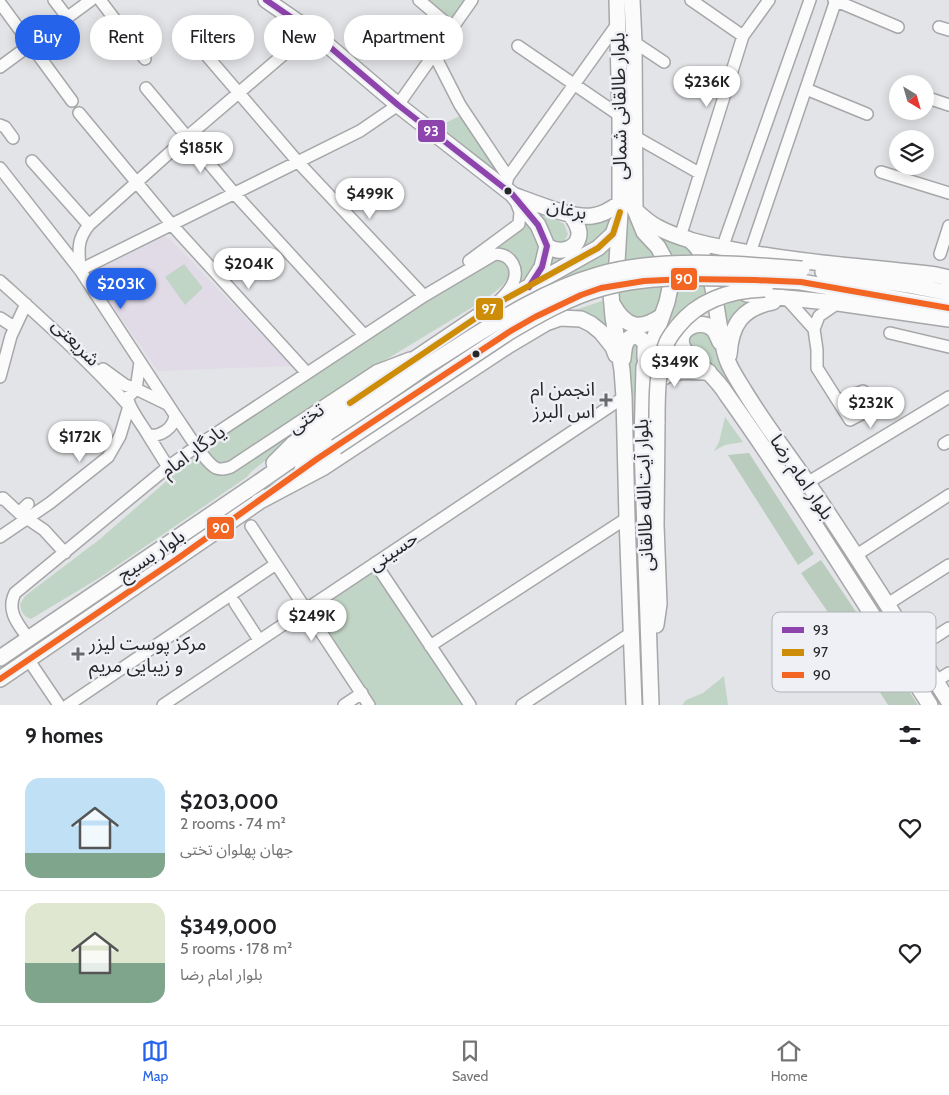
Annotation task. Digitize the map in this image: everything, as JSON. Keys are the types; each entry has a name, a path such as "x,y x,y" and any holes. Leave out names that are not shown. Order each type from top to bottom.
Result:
{"main road":[{"name":"برغان","path":"266,0 288,15"},
{"name":"بلوار طالقانی شمالی","path":"625,208 618,23 629,1"},
{"name":"بلوار طالقانی شمالی","path":"625,208 634,136 634,42 629,1"},
{"name":"برغان","path":"334,51 398,105 508,187 570,214 592,216 625,208"},
{"name":"برغان","path":"508,187 538,225 547,246"},
{"path":"427,355 493,306 598,248 613,234 625,208 655,226 684,236 757,251 949,278"},
{"name":"بلوار آیت‌الله طالقانی","path":"625,208 611,294 624,397 626,518 634,705"},
{"name":"بلوار آیت‌الله طالقانی","path":"625,208 658,247 668,269 670,288 644,367 642,404 651,705"},
{"path":"529,287 542,267 547,246 562,251 574,245 579,232 576,222 570,214"},
{"name":"بلوار امام رضا","path":"684,236 698,248 704,257 728,362"},
{"path":"757,251 740,268 738,276 739,286 746,294 948,317"},
{"path":"427,355 574,283 618,270 664,265 758,265 948,317"},
{"path":"651,682 659,604 656,525 658,381 666,344 674,330 691,313 709,301 730,293 774,289 801,276 908,285 949,293"},
{"name":"بلوار بسیج","path":"0,679 336,447 509,332 535,317 581,295 601,288 644,280 801,276"},
{"path":"728,362 730,338 742,317 750,309 761,304 787,299"},
{"path":"612,304 619,316 625,322 632,324 648,324 662,316"},
{"path":"493,306 484,313 479,326 482,338 493,346 509,345"},
{"path":"258,502 324,467 509,345 546,323 560,318 581,319 591,324 602,332 613,347 622,370"},
{"name":"بلوار امام رضا","path":"870,612 728,395 709,372 683,347 682,336 690,327 703,324 713,329 728,362 755,408 807,483 891,612"},
{"path":"622,370 625,343 628,338 634,336 639,336 645,343 644,367"},
{"path":"427,355 448,344 460,350 466,363 465,370 460,379"},
{"name":"بلوار بسیج","path":"0,658 240,495 427,355"},
{"path":"642,404 652,387 662,376 677,372 709,372"},
{"name":"بلوار امام رضا","path":"936,682 949,702"},
{"name":"بلوار امام رضا","path":"922,692 930,705"}],"street":[{"path":"54,0 65,15"},
{"path":"70,15 91,0"},
{"path":"100,0 111,15"},
{"path":"419,0 437,15"},
{"path":"461,15 472,0"},
{"path":"691,0 743,36"},
{"path":"684,236 699,173 743,36 769,0"},
{"path":"725,240 810,0"},
{"path":"757,251 835,0 898,27"},
{"path":"0,3 15,24"},
{"path":"508,187 573,85 618,23"},
{"path":"634,42 664,62"},
{"path":"518,46 616,113"},
{"path":"0,66 15,56"},
{"path":"41,60 72,101"},
{"path":"210,60 298,162 424,296"},
{"path":"80,270 80,240 89,224 277,60"},
{"path":"80,270 360,131 398,105 430,60"},
{"path":"424,296 519,224 520,212 437,60"},
{"path":"146,88 234,193 364,335"},
{"path":"806,89 867,114"},
{"path":"934,101 949,105"},
{"path":"79,113 172,225 307,373"},
{"path":"0,125 5,127 13,138"},
{"path":"634,136 699,173"},
{"path":"32,161 89,224"},
{"path":"0,168 80,270 174,415 198,446"},
{"path":"881,172 949,193"},
{"path":"940,254 949,226"},
{"path":"424,296 491,256 499,254 507,256 512,261 515,279 512,286 493,306"},
{"name":"شریعتی","path":"0,272 42,308 102,368 120,382 167,404"},
{"name":"شریعتی","path":"0,281 114,389 129,406 168,467"},
{"name":"یادگار امام","path":"28,638 16,622 12,608 12,599 21,588 65,554 168,467 424,296"},
{"path":"787,299 814,329"},
{"path":"838,303 820,316 814,329 817,368 850,420 871,409"},
{"path":"0,377 14,327 26,304"},
{"path":"0,318 14,327"},
{"path":"890,333 949,347"},
{"name":"تختی","path":"198,446 212,466 218,469 231,467 376,371 427,355"},
{"path":"0,537 23,516 83,478 108,457 120,436 129,406 128,397 136,389 140,362"},
{"path":"839,401 863,391"},
{"name":"حسینی","path":"163,705 624,397"},
{"path":"807,483 949,397"},
{"path":"148,435 155,436 168,429 173,424 174,415"},
{"path":"855,556 949,495"},
{"path":"0,499 3,498 23,516 44,530 65,554"},
{"path":"23,516 28,504"},
{"path":"430,646 626,518"},
{"path":"251,526 369,705"},
{"path":"375,563 470,705"},
{"path":"68,705 276,564"},
{"path":"886,605 949,565"},
{"path":"235,603 259,640"},
{"path":"936,636 949,628"},
{"path":"522,705 631,633"},
{"path":"28,659 59,705"},
{"path":"936,682 949,673"},
{"path":"344,705 362,693"}],"shaded area":[{"path":"164,236 170,239 292,366 158,371 92,277 95,271"}],"green space":[{"path":"419,0 472,0 461,15 437,15"},
{"path":"462,115 500,170 495,174 440,133 443,124"},
{"path":"528,204 564,224 568,234 564,242 555,245"},
{"path":"625,208 629,208 660,260 623,265 626,245"},
{"path":"614,212 613,222 599,242 545,269 549,252 566,253 579,221"},
{"path":"527,219 543,246 539,260 523,282 517,278 517,267 487,253 518,230"},
{"path":"655,231 688,245 701,258 670,259"},
{"path":"615,237 612,265 536,295 534,289"},
{"path":"493,259 505,260 510,270 509,277 502,286 486,299 382,362 227,464 217,464 209,454 210,444 385,327"},
{"path":"184,264 203,288 185,305 165,277"},
{"path":"666,284 658,313 636,321 622,314 615,291"},
{"path":"676,285 707,285 710,296 695,305 654,379 648,383 650,366"},
{"path":"729,298 773,299 729,335 718,301"},
{"path":"605,300 605,332 569,312"},
{"path":"707,331 737,390 797,481 793,484 687,349 687,332"},
{"path":"631,341 640,347 634,429 645,705 641,705 627,359"},
{"path":"360,385 247,477 99,578 31,619 23,614 20,604 25,596 100,539 193,458 215,473"},
{"path":"725,417 743,442 725,445 714,451 719,442"},
{"path":"749,453 814,554 798,565 728,455"},
{"path":"806,490 885,612 876,612 799,494"},
{"path":"224,515 226,517 0,671 0,667"},
{"path":"821,560 856,612 828,612 801,573"},
{"path":"373,568 465,705 374,705 309,610"},
{"path":"724,676 728,705 682,705 686,700 703,693"},
{"path":"936,691 945,705 937,705 928,692"},
{"path":"880,692 910,692 918,705 888,705"}],"transit line":[{"name":"93","path":"266,0 311,31 398,105 512,194 538,225 547,246 542,267 529,287"},
{"name":"97","path":"350,403 498,303 598,248 613,234 620,212"},
{"name":"90","path":"0,679 177,559 317,459 377,419 509,332 581,295 601,288 644,281 687,279 755,280 801,282 949,308"}],"place":[{"name":"انجمن ام اس البرز","path":"606,400"},
{"name":"مرکز پوست لیزر و زیبایی مریم","path":"78,654"}]}
